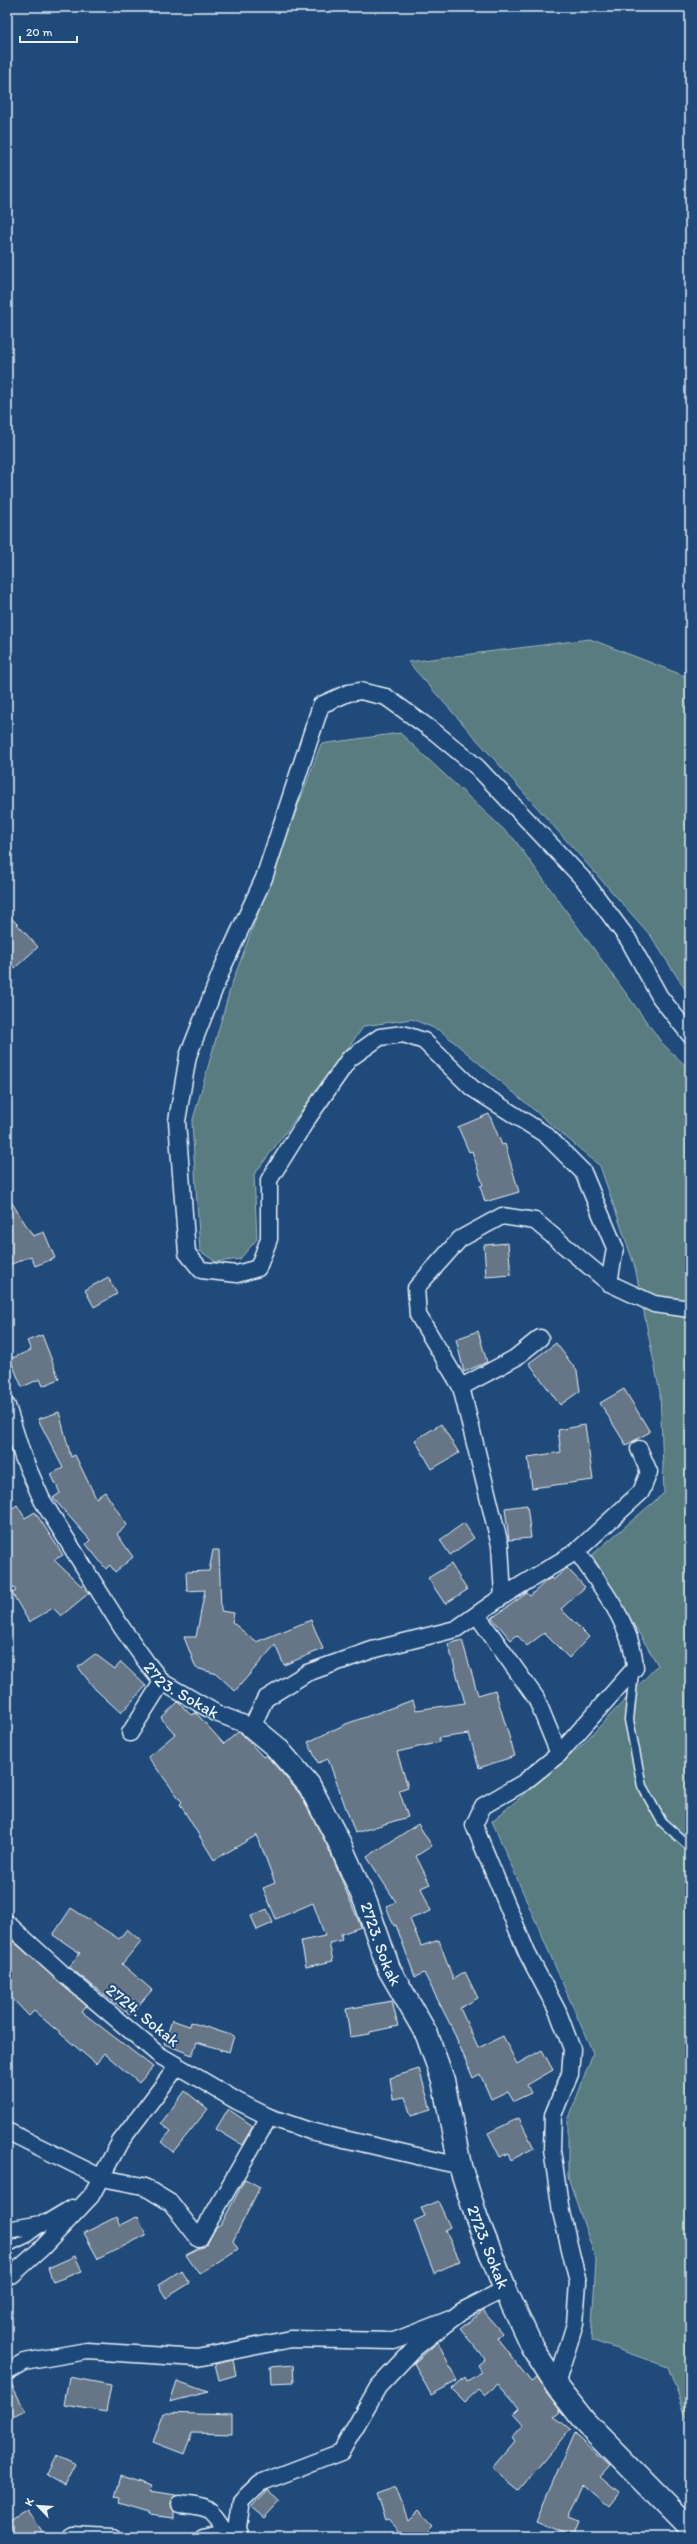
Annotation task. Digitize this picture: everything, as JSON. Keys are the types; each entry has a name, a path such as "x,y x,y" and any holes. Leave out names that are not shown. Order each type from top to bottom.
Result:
{"street":[{"path":"609,1283 615,1248 583,1172 546,1135 472,1088 424,1041 403,1034 380,1037 349,1059 269,1180 269,1239 258,1268 237,1274 201,1270 186,1253 177,1121 188,1056 223,967 264,878 321,704 348,693 360,691 386,697 436,733 477,767 584,880 628,939 660,997 690,1035"},
{"path":"503,1596 500,1545 461,1387 418,1315 416,1288 460,1239 502,1216 535,1221 609,1283 654,1304 690,1309"},
{"path":"461,1387 515,1358 540,1338"},
{"name":"2723. Sokak","path":"7,1406 23,1457 42,1500 122,1628 162,1682 216,1713 252,1727 276,1747 309,1785 339,1842 366,1904 389,1970 427,2035 443,2080 460,2166 477,2219 505,2289 532,2348 556,2385 585,2422 690,2528"},
{"path":"252,1727 264,1699 307,1673 372,1650 456,1629 503,1596 577,1551 642,1492 648,1472 639,1449"},
{"path":"556,2385 575,2324 578,2282 561,2212 552,2149 553,2114 570,2074 572,2049 558,2012 527,1953 474,1825 483,1806 523,1782 559,1754 635,1668 634,1656 616,1609 577,1551"},
{"path":"477,1615 536,1698 559,1754"},
{"path":"130,1733 162,1682"},
{"name":"2724. Sokak","path":"7,1923 86,1994 159,2055 177,2067 269,2117 310,2131 460,2166"},
{"path":"7,2277 12,2275 42,2248 91,2196 120,2142 177,2067"},
{"path":"7,2131 102,2178 143,2186 171,2203 199,2239 269,2117"},
{"path":"7,2230 47,2223 91,2196"},
{"path":"234,2532 242,2501 260,2483 341,2452 378,2387 415,2348 462,2311 505,2289"},
{"path":"7,2372 24,2362 87,2351 197,2358 291,2339 394,2341 453,2318"},
{"path":"179,2504 205,2506 234,2532"},
{"path":"203,2537 234,2532"},
{"path":"72,2535 112,2537"}],"lane":[{"path":"635,1668 629,1720 642,1786 662,1822 690,1847"},
{"path":"7,2248 26,2239 47,2223"}],"green space":[{"path":"590,639 690,678 690,997 651,936 408,662"},
{"path":"400,733 514,839 662,1043 690,1070 690,2426 668,2367 591,2340 596,2260 568,2177 568,2121 593,2053 492,1821 577,1750 658,1665 592,1555 664,1493 660,1393 635,1267 600,1166 441,1031 412,1019 364,1026 254,1175 257,1239 240,1259 216,1262 200,1251 192,1123 231,986 321,744"}],"building":[{"path":"7,913 38,947 7,975"},
{"path":"489,1114 502,1145 505,1144 519,1192 485,1202 480,1186 483,1185 472,1151 469,1152 458,1127"},
{"path":"7,1195 33,1236 44,1232 55,1258 35,1266 31,1256 7,1266"},
{"path":"508,1243 511,1275 486,1277 484,1245"},
{"path":"108,1277 117,1294 94,1307 85,1290"},
{"path":"478,1331 487,1362 464,1372 456,1339"},
{"path":"42,1335 59,1379 43,1386 40,1379 22,1387 10,1359 31,1350 27,1341"},
{"path":"556,1343 577,1371 580,1391 560,1405 529,1363"},
{"path":"624,1389 650,1432 626,1445 600,1403"},
{"path":"59,1412 71,1457 75,1455 96,1498 105,1492 127,1525 117,1534 133,1557 115,1572 110,1565 106,1569 86,1544 90,1540 53,1498 60,1493 51,1474 63,1468 38,1419"},
{"path":"441,1424 459,1453 432,1469 415,1440"},
{"path":"585,1425 593,1480 532,1488 528,1457 561,1452 558,1430"},
{"path":"17,1505 25,1518 35,1512 63,1555 54,1560 89,1593 61,1616 53,1608 29,1622 12,1593 16,1591 7,1578 7,1512"},
{"path":"527,1505 531,1538 509,1540 505,1508"},
{"path":"464,1523 474,1538 450,1555 440,1540"},
{"path":"213,1550 219,1550 221,1611 234,1613 232,1622 256,1642 311,1620 323,1649 284,1665 275,1645 235,1691 217,1674 196,1668 184,1637 196,1637 205,1590 187,1591 186,1572 209,1571"},
{"path":"451,1564 467,1590 445,1604 428,1578"},
{"path":"567,1568 585,1587 561,1609 589,1637 569,1658 544,1633 527,1646 517,1635 511,1640 492,1618 527,1593 530,1596 546,1581 551,1578 553,1580"},
{"path":"462,1640 478,1695 495,1690 515,1756 479,1768 469,1734 439,1738 440,1742 397,1752 408,1787 399,1790 408,1817 355,1833 328,1759 318,1763 308,1742 346,1724 413,1700 416,1710 465,1703 448,1644"},
{"path":"95,1654 115,1669 121,1662 146,1686 121,1713 95,1689 78,1667"},
{"path":"178,1702 191,1715 196,1713 224,1744 238,1732 241,1733 263,1757 266,1755 300,1794 328,1847 361,1927 341,1934 342,1940 329,1943 333,1961 306,1967 301,1941 325,1936 313,1903 276,1919 263,1888 275,1883 257,1835 214,1860 180,1804 182,1802 148,1757 175,1734 161,1718"},
{"path":"418,1824 432,1846 416,1856 430,1884 421,1888 431,1911 410,1919 421,1946 439,1940 453,1979 465,1972 478,1998 460,2008 478,2048 503,2036 517,2064 542,2050 553,2070 527,2085 531,2093 514,2101 508,2091 491,2099 480,2074 473,2078 452,2028 424,1973 415,1977 396,1925 394,1926 386,1906 396,1902 367,1857"},
{"path":"71,1908 119,1939 127,1929 141,1941 122,1964 152,1990 130,2015 69,1967 80,1953 53,1935"},
{"path":"267,1909 273,1923 257,1930 251,1916"},
{"path":"7,1936 87,2006 82,2012 153,2067 139,2083 104,2053 96,2064 34,2011 29,2016 7,1993"},
{"path":"392,2001 398,2026 370,2032 370,2034 350,2037 346,2009"},
{"path":"172,2020 189,2026 190,2022 234,2036 229,2052 197,2042 192,2055 164,2044"},
{"path":"419,2069 431,2110 411,2116 405,2097 393,2099 390,2078"},
{"path":"185,2091 208,2109 173,2152 161,2142 171,2131 161,2123"},
{"path":"228,2109 253,2126 242,2145 216,2129"},
{"path":"519,2118 534,2148 511,2160 508,2153 500,2157 488,2133"},
{"path":"245,2179 260,2187 233,2241 238,2249 199,2274 186,2255 207,2244 215,2229 221,2225"},
{"path":"438,2201 450,2227 445,2230 460,2261 434,2273 414,2221 425,2216 421,2208"},
{"path":"138,2216 146,2235 98,2259 84,2233 116,2217 120,2225"},
{"path":"75,2256 82,2271 53,2282 48,2268"},
{"path":"181,2270 190,2283 166,2298 158,2285"},
{"path":"483,2311 502,2333 497,2338 531,2382 537,2378 561,2412 555,2417 570,2429 519,2490 492,2468 514,2442 511,2438 524,2426 513,2414 519,2408 498,2384 485,2395 479,2389 465,2402 452,2389 465,2377 467,2381 482,2372 478,2365 485,2359 460,2329"},
{"path":"438,2342 457,2381 431,2395 414,2363"},
{"path":"233,2360 236,2375 219,2380 215,2364"},
{"path":"293,2365 294,2382 271,2383 270,2367"},
{"path":"69,2377 111,2385 106,2412 64,2405"},
{"path":"7,2381 10,2381 25,2411 7,2420"},
{"path":"177,2381 208,2392 170,2402"},
{"path":"164,2413 232,2415 232,2434 192,2433 184,2454 153,2442"},
{"path":"574,2433 610,2466 600,2477 619,2493 609,2506 583,2484 568,2517 578,2521 572,2537 536,2521"},
{"path":"57,2456 76,2465 65,2486 47,2476"},
{"path":"121,2476 152,2486 150,2491 176,2495 170,2503 173,2518 149,2515 149,2513 119,2504 120,2498 115,2497"},
{"path":"396,2488 408,2520 418,2510 432,2525 420,2537 405,2537 388,2519 385,2520 376,2495"},
{"path":"268,2490 280,2501 264,2518 251,2507"},
{"path":"27,2510 45,2537 15,2537 7,2523"}]}
